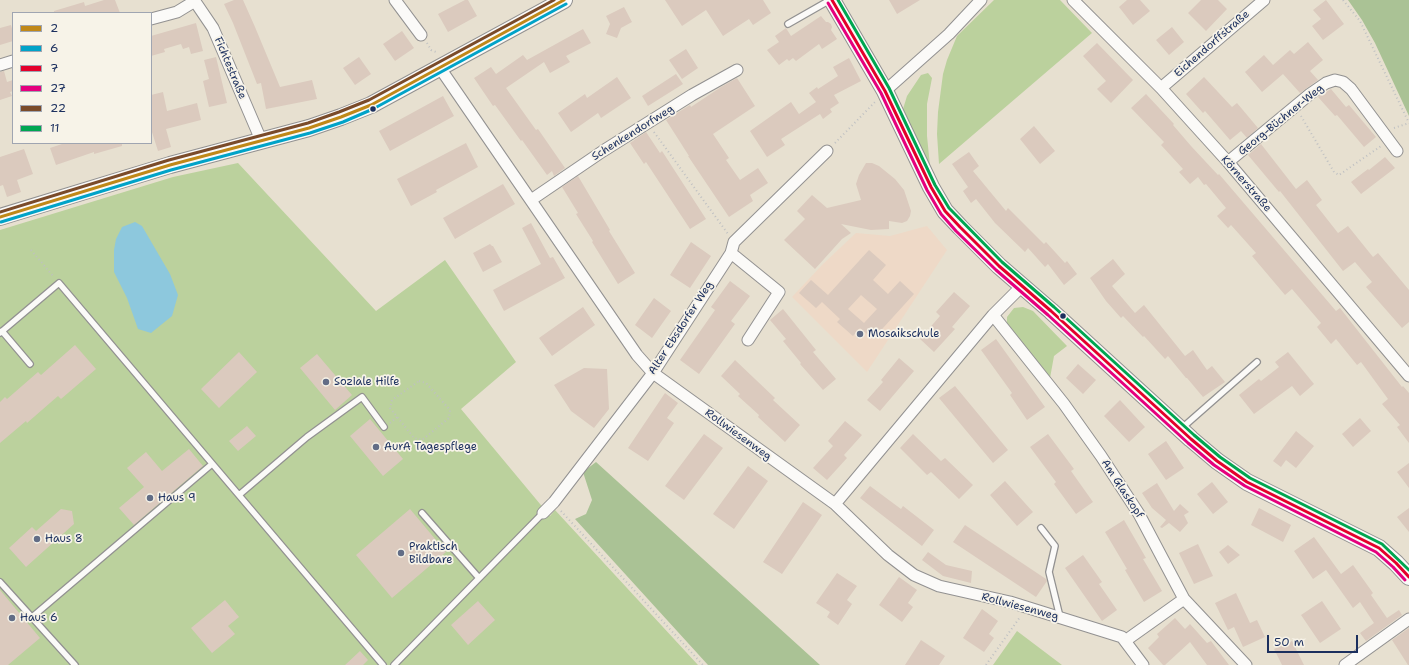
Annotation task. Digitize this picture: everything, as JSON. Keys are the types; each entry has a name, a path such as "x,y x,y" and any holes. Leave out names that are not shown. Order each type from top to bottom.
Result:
{"main road":[{"path":"0,217 170,165 310,128 371,105 564,0"},
{"path":"831,0 885,91 931,187 945,211 999,266 1180,430 1217,461 1247,482 1379,548 1409,577"}],"street":[{"path":"152,19 177,12 195,0"},
{"name":"Fichtestraße","path":"195,0 213,28 261,140"},
{"path":"395,0 421,35"},
{"path":"885,91 949,34 981,0"},
{"name":"Körnerstraße","path":"1073,0 1161,88 1228,162 1409,376"},
{"name":"Eichendorffstraße","path":"1161,88 1264,0"},
{"path":"0,65 12,61"},
{"name":"Rollwiesenweg","path":"440,68 637,355 652,373 835,504 888,555 914,575 939,586 1010,602 1116,635 1125,641 1144,665"},
{"name":"Schenkendorfweg","path":"531,200 647,123 692,95 737,70"},
{"name":"Georg-Büchner-Weg","path":"1228,162 1310,94 1326,83 1335,80 1343,82 1351,89 1397,151"},
{"name":"Alter Ebsdorfer Weg","path":"543,514 554,502 652,373 733,248 827,151"},
{"path":"733,248 779,292 748,340"},
{"path":"835,504 993,315 1022,286"},
{"name":"Am Glaskopf","path":"993,315 1064,404 1101,456 1139,514 1184,600 1246,665"},
{"path":"1125,641 1184,600"},
{"path":"1345,665 1409,619"}],"lane":[{"path":"788,24 831,0"},
{"path":"30,364 1,332 59,283 383,665"},
{"path":"1180,430 1257,362"},
{"path":"239,495 307,437 362,397 384,427"},
{"path":"31,618 212,464"},
{"path":"422,513 479,578"},
{"path":"394,665 543,514"},
{"path":"1041,528 1055,546 1049,572 1060,617"},
{"path":"0,582 75,665"}],"path":[{"path":"1295,107 1334,172 1339,175 1387,136 1409,123 1360,21 1343,0"},
{"path":"431,50 436,52"},
{"path":"845,134 885,91"},
{"path":"647,123 733,248"},
{"path":"31,250 59,283"},
{"path":"419,381 426,383 450,410 449,418 422,440 414,438 390,408 392,400 419,381"},
{"path":"554,502 560,511 703,665"},
{"path":"986,665 1014,626"}],"shaded area":[{"name":"Mosaikschule","path":"927,226 947,250 867,372 792,297 823,264 856,233 890,236"}],"green space":[{"path":"994,0 1060,0 1092,33 939,164 937,134 938,112 943,74 947,60 957,36"},
{"path":"1348,0 1409,0 1409,116 1375,43 1362,20"},
{"path":"928,73 932,78 927,104 927,136 930,166 903,109 907,96 921,75"},
{"path":"238,163 376,311 445,260 516,362 461,409 550,516 555,510 698,665 0,665 0,230 173,177"},
{"path":"1023,307 1033,311 1067,346 1054,356 1050,378 1007,323 1007,317 1014,308"},
{"path":"596,462 820,665 708,665 575,519 586,514 592,500 583,472"},
{"path":"1017,631 1062,665 993,665"}],"water":[{"path":"135,222 142,226 170,274 178,295 172,316 151,333 138,329 127,298 114,272 114,250 116,239 122,227"}],"building":[{"path":"104,0 115,0 120,12 54,12 84,2 85,6"},
{"path":"234,0 243,0 280,87 312,80 317,99 266,109 261,83 257,84 224,4"},
{"path":"465,0 468,0 477,16 448,32 438,14"},
{"path":"665,0 763,0 771,13 753,25 749,19 723,36 706,10 682,26"},
{"path":"889,0 920,0 897,14"},
{"path":"1127,0 1140,0 1150,11 1133,25 1119,7"},
{"path":"1201,0 1218,0 1227,9 1206,31 1188,13"},
{"path":"1326,0 1344,24 1323,40 1312,26 1321,19 1313,10"},
{"path":"624,7 632,22 621,28 617,38 606,34 610,24 606,16"},
{"path":"821,16 826,22 831,24 831,30 837,39 822,49 819,44 796,61 793,58 789,61 787,59 779,65 767,50 779,42 775,36 786,28 791,36"},
{"path":"196,23 203,51 191,54 189,47 183,49 181,44 164,49 165,52 152,56 152,36"},
{"path":"11,25 12,41 0,45 0,28"},
{"path":"1172,27 1184,42 1169,55 1156,40"},
{"path":"583,29 591,43 566,56 570,62 550,73 544,62 506,88 536,130 538,129 565,168 554,176 552,171 547,175 495,105 493,106 474,78 491,67 496,74 523,55 527,60"},
{"path":"402,31 414,48 395,61 383,44"},
{"path":"1308,42 1323,60 1310,71 1318,80 1300,93 1283,74 1262,92 1245,72 1264,55 1273,65 1290,50 1294,54"},
{"path":"1097,43 1133,80 1111,103 1097,89 1106,81 1083,56"},
{"path":"686,49 698,68 682,79 669,60"},
{"path":"216,57 227,103 209,107 203,81 209,79 204,60"},
{"path":"359,57 371,74 355,85 343,68"},
{"path":"849,58 861,81 834,95 839,103 830,109 832,112 823,119 820,114 781,139 785,145 767,157 750,131 791,102 799,114 816,102 809,93 838,76 833,67"},
{"path":"4,71 7,82 12,80 12,91 10,92 12,96 0,100 0,72"},
{"path":"676,74 683,84 648,106 642,96"},
{"path":"617,77 631,98 601,118 598,113 571,132 558,113 585,94 587,98"},
{"path":"1204,77 1232,107 1237,103 1258,128 1247,138 1241,131 1230,140 1205,111 1203,113 1186,94"},
{"path":"737,78 755,106 713,134 729,158 726,160 740,180 758,168 768,183 750,195 753,201 729,217 666,120 690,105 691,107"},
{"path":"1331,89 1346,107 1349,105 1376,137 1364,147 1337,115 1335,116 1318,97"},
{"path":"163,92 167,111 197,103 201,120 166,129 171,147 158,151 152,132 152,95"},
{"path":"1146,94 1174,124 1173,125 1191,146 1218,175 1219,174 1336,311 1340,308 1402,387 1403,386 1409,393 1409,443 1397,427 1400,425 1382,404 1388,399 1361,362 1357,365 1336,339 1331,344 1317,327 1321,323 1292,289 1285,295 1252,256 1256,253 1231,225 1228,228 1217,216 1226,208 1206,184 1204,185 1198,177 1190,184 1179,172 1183,169 1161,145 1164,142 1131,108"},
{"path":"443,96 454,116 390,151 379,131"},
{"path":"1034,126 1055,151 1040,164 1020,139"},
{"path":"646,132 660,153 662,151 706,219 690,229 646,162 644,164 630,143"},
{"path":"466,143 478,167 436,190 437,192 411,206 397,179"},
{"path":"62,144 122,144 122,146 94,154 94,152 56,165 50,148"},
{"path":"1261,144 1296,189 1307,180 1322,200 1316,205 1338,233 1348,226 1373,257 1378,253 1409,290 1409,322 1402,328 1366,287 1372,282 1355,262 1343,271 1280,191 1279,192 1248,155"},
{"path":"24,149 33,174 17,180 21,192 7,197 3,185 0,186 0,157"},
{"path":"969,152 979,166 973,171 1006,211 1008,208 1044,244 1046,242 1065,263 1067,261 1077,274 1064,285 1048,264 1045,267 1028,248 1025,252 995,223 976,199 971,203 963,191 968,187 952,164"},
{"path":"1385,157 1395,168 1361,194 1351,182"},
{"path":"866,163 872,163 879,166 895,179 904,190 911,211 910,216 907,221 902,223 889,221 889,229 871,230 841,224 851,233 842,239 815,269 784,240 805,219 797,211 812,195 827,208 861,200 856,184"},
{"path":"578,176 635,273 618,284 592,242 593,241 576,214 578,213 562,187"},
{"path":"503,184 515,204 455,239 443,218"},
{"path":"531,223 550,258 553,257 565,278 504,311 493,290 541,264 522,228"},
{"path":"691,242 711,256 690,288 670,275"},
{"path":"490,244 493,246 502,262 483,272 473,253"},
{"path":"869,250 886,265 873,280 888,294 900,281 914,294 873,339 860,328 853,336 837,322 840,319 822,302 816,308 799,293 811,280 828,295","holes":["861,295 877,309 864,323 848,309"]},
{"path":"1113,259 1125,274 1112,286 1135,313 1144,305 1185,356 1193,350 1207,370 1212,366 1225,382 1203,397 1168,356 1165,359 1123,316 1121,318 1106,301 1090,278"},
{"path":"730,281 750,296 731,321 735,324 699,374 680,360 715,310 711,307"},
{"path":"954,292 970,306 952,327 955,329 934,352 920,339 940,316 936,312"},
{"path":"654,298 671,311 652,338 635,325"},
{"path":"583,307 595,325 552,356 539,338"},
{"path":"783,309 816,350 813,352 836,379 823,390 800,364 801,363 783,341 786,339 770,320"},
{"path":"996,339 1045,407 1027,420 1010,395 1012,393 981,350"},
{"path":"75,345 96,369 61,399 58,396 27,423 26,421 0,443 0,402 5,397 7,399 38,372 41,375"},
{"path":"239,352 257,372 219,408 201,389"},
{"path":"1288,352 1314,384 1300,396 1292,386 1254,414 1239,395 1259,379 1261,381 1279,367 1275,362"},
{"name":"Soziale Hilfe","path":"317,354 352,395 335,410 300,368"},
{"path":"899,358 914,371 880,411 867,400 883,382 881,380"},
{"path":"735,360 775,398 773,400 800,425 785,442 758,417 759,415 738,396 740,394 721,376"},
{"path":"1078,364 1096,380 1083,394 1066,378"},
{"path":"584,368 607,369 609,409 594,428 571,411 554,385"},
{"path":"955,386 1008,450 993,463 939,398"},
{"path":"665,393 678,403 667,418 674,423 648,461 628,448"},
{"path":"1120,400 1145,427 1129,442 1104,416"},
{"path":"1360,418 1371,431 1353,447 1342,434"},
{"name":"AurA Tagespflege","path":"370,419 403,459 383,476 350,436"},
{"path":"845,421 862,435 844,455 847,458 827,480 813,468 833,446 828,441"},
{"path":"247,426 256,436 238,451 229,441"},
{"path":"1296,431 1314,446 1296,468 1286,460 1281,467 1273,461"},
{"path":"704,434 723,448 684,500 665,486"},
{"path":"913,434 941,461 945,458 973,485 959,499 931,472 927,475 900,448"},
{"path":"1048,434 1074,469 1071,471 1093,502 1076,514 1054,484 1056,482 1030,447"},
{"path":"1166,441 1184,468 1166,480 1148,454"},
{"name":"Haus 9","path":"189,449 203,466 134,525 119,508 144,487 127,468 146,452 162,471"},
{"path":"1409,463 1409,488 1397,472"},
{"path":"748,466 768,481 734,529 713,514"},
{"path":"1005,481 1033,512 1017,526 990,495"},
{"path":"1212,482 1228,502 1213,514 1197,494"},
{"path":"1157,483 1174,511 1180,504 1189,512 1184,515 1188,523 1180,532 1169,523 1162,528 1160,527 1166,520 1152,508 1142,493"},
{"path":"870,486 901,509 903,506 934,530 922,546 860,498"},
{"path":"803,502 822,515 782,574 763,562"},
{"path":"1259,508 1291,525 1283,542 1251,525"},
{"path":"1409,508 1409,532 1397,517"},
{"name":"Haus 8","path":"61,509 72,511 74,524 26,567 9,548 32,527 36,531"},
{"name":"Praktisch Bildbare","path":"410,509 446,552 392,598 356,555"},
{"path":"1124,520 1146,558 1143,559 1162,591 1144,602 1125,570 1127,569 1105,532"},
{"path":"965,525 1046,579 1047,581 1036,597 953,542"},
{"path":"1314,537 1341,574 1353,565 1373,593 1371,595 1387,618 1399,610 1402,615 1366,641 1360,633 1374,623 1360,602 1353,608 1326,570 1313,579 1294,551"},
{"path":"1198,544 1213,576 1194,584 1179,553"},
{"path":"1228,545 1240,555 1228,564 1219,552"},
{"path":"928,552 946,565 972,571 971,583 943,576 922,560"},
{"path":"1083,555 1102,582 1099,584 1117,610 1102,621 1065,568"},
{"path":"837,573 857,586 847,600 852,604 838,625 827,617 830,612 816,603"},
{"path":"899,577 917,590 908,603 913,607 902,622 879,605"},
{"name":"Haus 6","path":"0,590 40,638 8,665 0,665"},
{"path":"1236,593 1250,623 1257,620 1265,637 1243,647 1234,627 1228,630 1215,603"},
{"path":"225,600 239,617 228,626 235,634 212,653 191,628"},
{"path":"478,601 495,620 468,645 451,625"},
{"path":"1322,601 1341,629 1320,643 1301,615"},
{"path":"982,609 998,621 989,634 994,638 984,652 963,638"},
{"path":"1175,618 1185,629 1190,624 1207,643 1211,641 1229,665 1207,665 1190,642 1165,665 1163,665 1148,648 1159,637 1157,634"},
{"path":"1409,628 1409,665 1408,665 1392,640"},
{"path":"921,640 945,656 939,665 905,665"},
{"path":"1292,641 1304,665 1282,665 1274,649"},
{"path":"360,651 368,660 363,665 345,665"}],"transit line":[{"name":"22","path":"0,212 169,160 308,123 339,112 369,100 554,0"},
{"name":"2","path":"0,217 170,165 309,128 341,117 371,105 564,0"},
{"name":"7","path":"832,0 885,91 931,187 945,211 960,227 999,266 1217,461 1247,482 1379,548 1409,577"},
{"name":"11","path":"838,0 889,88 935,185 949,208 1002,262 1220,457 1250,478 1382,544 1409,570"},
{"name":"27","path":"828,3 881,93 927,190 941,214 956,231 996,270 1214,465 1245,486 1376,552 1405,580"},
{"name":"6","path":"1,222 171,170 310,133 343,122 373,109 566,4"}],"place":[{"name":"Mosaikschule","path":"860,334"},
{"name":"Soziale Hilfe","path":"326,382"},
{"name":"AurA Tagespflege","path":"376,447"},
{"name":"Haus 9","path":"150,498"},
{"name":"Haus 8","path":"37,539"},
{"name":"Praktisch Bildbare","path":"401,553"},
{"name":"Haus 6","path":"12,618"}]}
